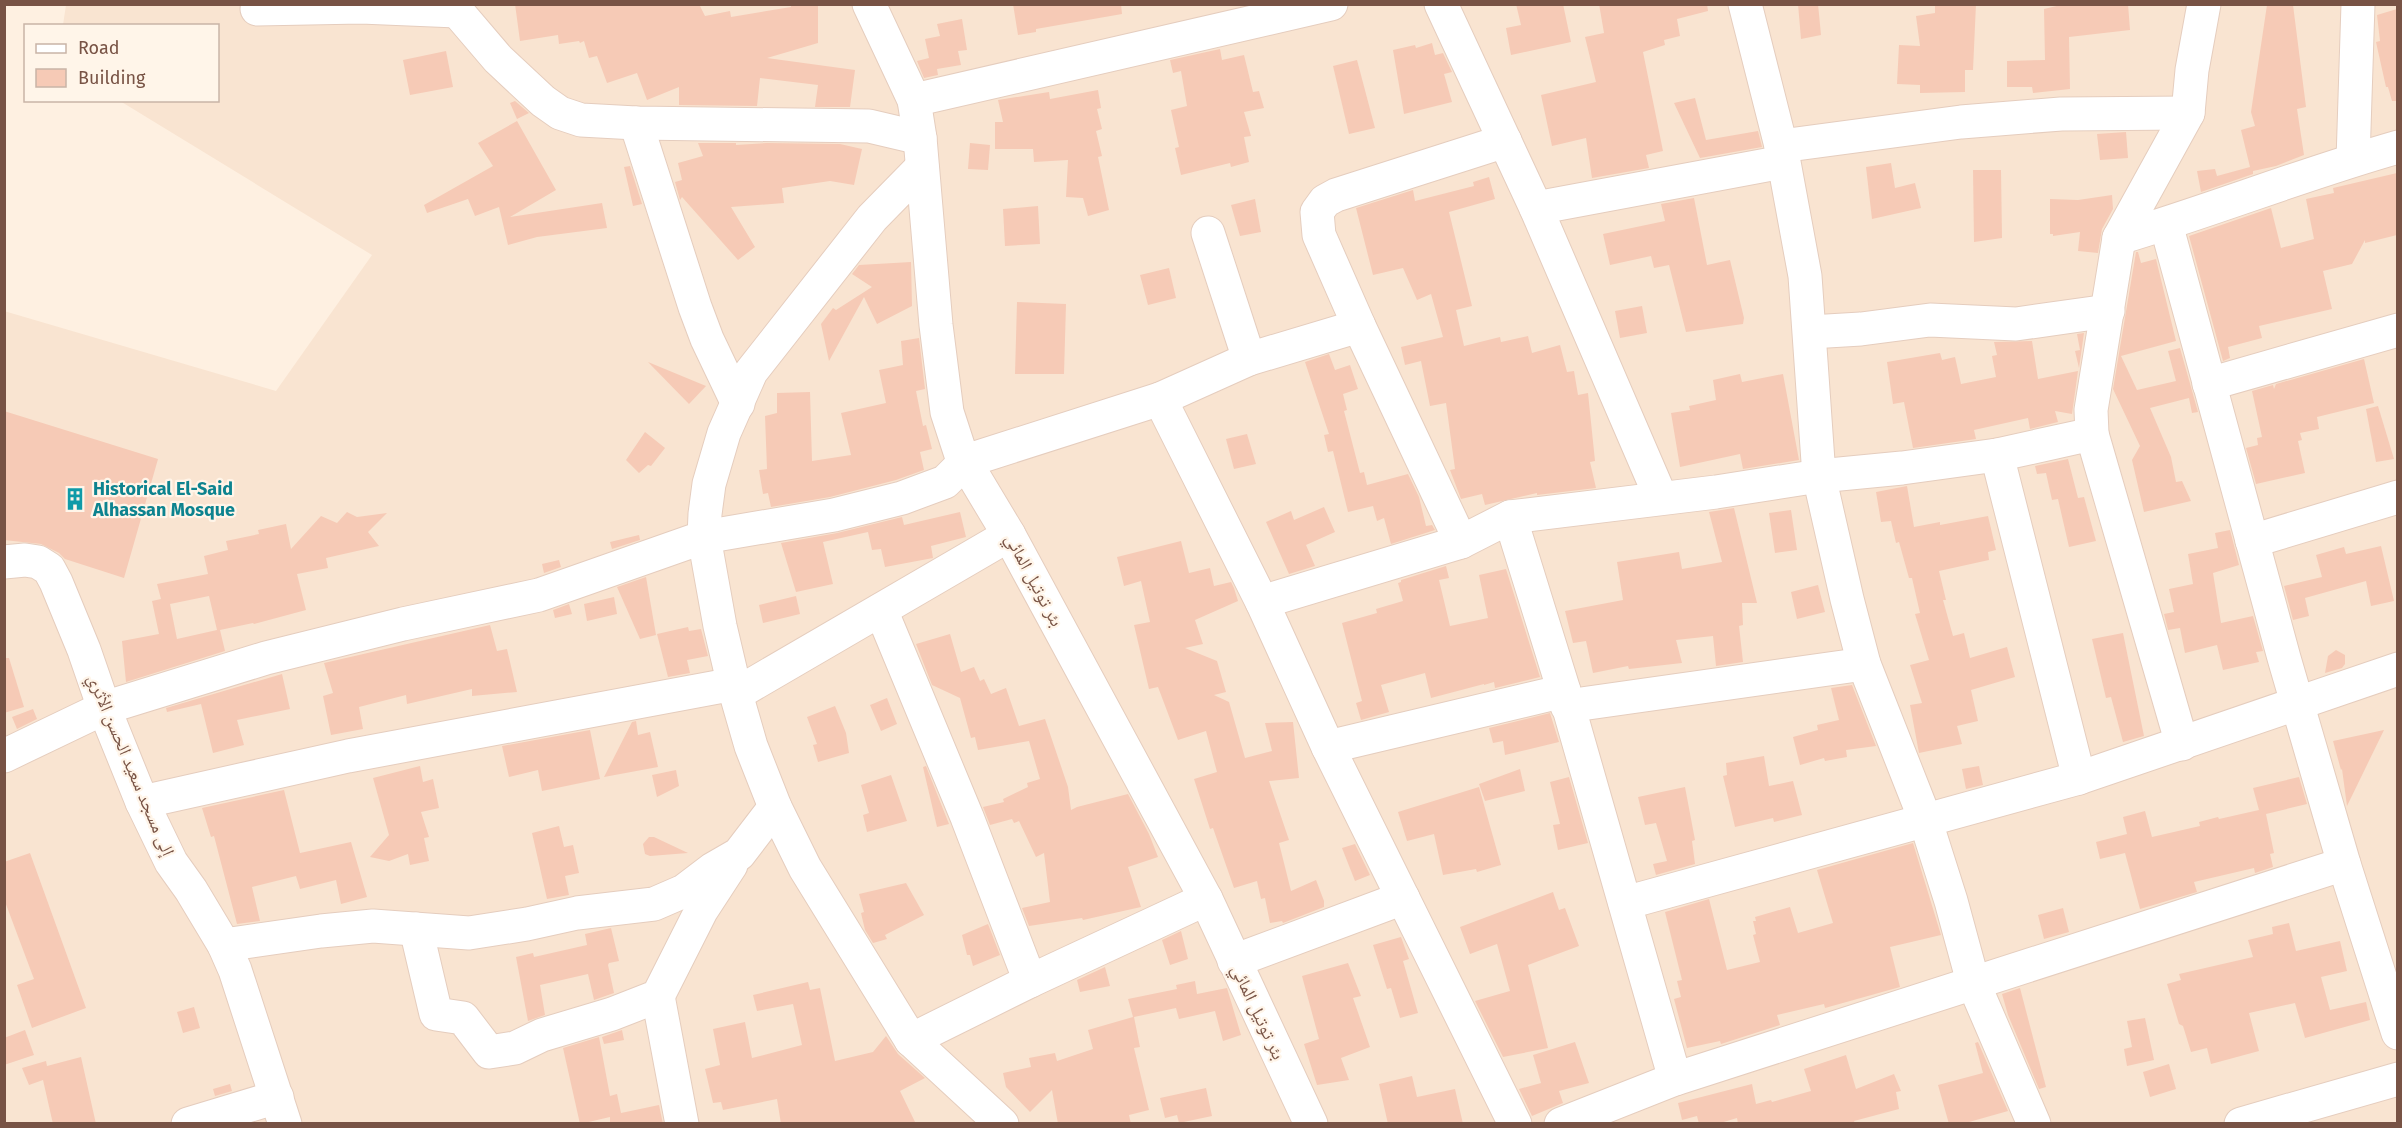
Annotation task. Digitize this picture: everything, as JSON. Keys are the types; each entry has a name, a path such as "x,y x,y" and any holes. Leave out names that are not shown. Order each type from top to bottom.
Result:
{"street":[{"name":"بئر توتيل المائي","path":"869,4 914,100 946,412 962,455 1009,535 1206,899 1311,1124"},
{"path":"914,100 1331,4"},
{"path":"1441,4 1536,208 1661,498"},
{"path":"1745,4 1782,154 1805,276 1819,476 1834,547 1864,664 1925,819 1973,982 2034,1124"},
{"path":"2182,744 2092,434 2091,410 2119,238 2188,113 2192,70 2204,4"},
{"path":"2353,160 2358,4"},
{"path":"257,9 456,8 498,59 552,108 581,120 636,123 870,126 921,152 751,372 724,433 709,484 704,537 720,626 752,746 775,807 804,868 911,1040 1002,1124"},
{"path":"1536,208 1782,154 1961,122 2061,114 2188,113"},
{"path":"636,123 706,339 738,404"},
{"path":"1461,542 1359,326 1319,235 1317,212 1325,201 1336,195 1505,141"},
{"path":"2119,238 2397,147"},
{"path":"2166,224 2284,658 2344,864 2397,1033"},
{"path":"1208,233 1249,359"},
{"path":"1810,332 1862,329 1930,320 2016,324 2108,311"},
{"path":"4,756 104,708 266,658 403,624 538,595 704,537 834,515 902,498 945,482 966,461 1160,399 1249,359 1359,326"},
{"path":"2209,384 2397,330"},
{"path":"1160,399 1262,602 1328,747 1515,1124"},
{"path":"1262,602 1461,542 1510,517 1997,455 2092,434"},
{"path":"1997,455 2079,778"},
{"path":"2252,541 2397,497"},
{"path":"1510,517 1566,699 1674,1080"},
{"path":"142,802 348,756 735,689 880,610 1009,535"},
{"name":"إلى مسجد سعيد الحسن الأثري","path":"4,562 25,560 38,562 49,569 84,650 104,708 142,802 171,862 224,945 235,970 281,1110"},
{"path":"880,610 966,817 1030,981"},
{"path":"1328,747 1566,699 1864,664"},
{"path":"1625,903 2079,778 2397,669"},
{"path":"682,1124 658,996 701,911 739,854 775,807"},
{"path":"224,945 374,926 469,933 577,913 654,904 684,891 713,869 739,854"},
{"path":"1561,1124 1674,1080 2344,864"},
{"path":"1234,961 1403,898"},
{"path":"911,1040 1030,981 1206,899"},
{"path":"416,928 436,1014 463,1018 489,1052 515,1048 542,1035 612,1014 658,996"},
{"path":"2241,1124 2292,1117 2397,1079"},
{"path":"188,1124 281,1110"}],"shaded area":[{"path":"66,5 2397,5 2397,1123 5,1123 4,311 276,391 372,255 122,102 219,102 219,24 63,24"}],"building":[{"path":"515,4 699,4 705,16 730,11 731,17 791,7 791,4 818,4 818,43 767,58 855,70 850,107 815,107 818,85 760,78 757,106 679,105 679,87 647,100 637,73 607,83 597,56 589,58 584,41 559,44 558,35 520,41"},
{"path":"1013,4 1121,4 1122,14 1036,29 1036,32 1018,35"},
{"path":"1516,4 1563,4 1571,42 1511,55 1506,28 1521,25"},
{"path":"1599,4 1707,4 1708,11 1677,19 1680,36 1664,40 1665,45 1643,52 1663,151 1646,155 1649,168 1592,178 1586,138 1552,146 1541,95 1596,82 1585,37 1604,33"},
{"path":"1798,4 1818,4 1821,35 1801,39"},
{"path":"1935,4 1976,4 1973,70 1965,70 1965,92 1920,93 1920,85 1897,84 1899,45 1920,46 1916,16 1935,13"},
{"path":"2065,4 2128,4 2130,30 2069,37 2070,89 2033,93 2032,87 2007,87 2007,61 2045,60 2044,9"},
{"path":"2267,5 2293,5 2306,107 2297,109 2304,155 2276,166 2253,171 2253,174 2201,192 2197,171 2215,169 2217,176 2250,167 2241,130 2255,126 2251,112"},
{"path":"2397,9 2397,101 2392,101 2388,87 2386,87 2376,42 2380,41 2377,15"},
{"path":"962,19 967,50 958,51 961,65 937,69 938,75 924,78 917,61 929,58 925,39 940,36 937,24"},
{"path":"1432,43 1435,55 1443,53 1452,72 1444,74 1452,102 1404,114 1393,50 1415,45 1416,48"},
{"path":"1220,49 1222,60 1244,55 1253,92 1259,91 1264,108 1244,112 1251,136 1244,137 1249,162 1231,167 1230,163 1181,175 1175,148 1179,147 1171,110 1187,106 1181,71 1173,73 1170,60"},
{"path":"446,51 453,87 410,95 403,60"},
{"path":"1357,60 1375,128 1349,134 1333,66"},
{"path":"1098,90 1101,108 1097,109 1102,129 1096,131 1102,156 1098,157 1109,210 1088,216 1083,198 1066,197 1068,160 1034,162 1033,149 995,149 995,122 1003,122 998,100 1049,92 1050,99"},
{"path":"1695,98 1706,140 1758,131 1762,147 1700,158 1674,103"},
{"path":"515,101 529,113 517,119 510,103"},
{"path":"517,121 556,190 510,217 602,203 607,228 537,237 508,245 499,207 475,216 468,199 427,213 424,205 493,166 478,143"},
{"path":"2126,132 2128,158 2100,160 2097,134"},
{"path":"698,143 840,144 862,149 854,185 830,181 782,188 784,203 731,207 755,247 738,260 682,197 680,200 675,182 682,180 678,163 703,156"},
{"path":"970,143 990,145 988,170 968,169"},
{"path":"1891,163 1895,188 1915,183 1921,208 1872,219 1866,167"},
{"path":"630,166 642,204 633,206 624,167"},
{"path":"1973,170 2001,170 2002,238 1974,242"},
{"path":"2397,173 2397,235 2365,243 2365,240 2352,264 2323,271 2332,309 2259,326 2262,338 2228,347 2230,358 2223,361 2189,236 2271,208 2281,248 2314,239 2306,199 2334,193 2333,188"},
{"path":"1489,177 1495,199 1449,212 1472,306 1456,310 1464,346 1500,337 1501,342 1528,336 1532,353 1560,345 1567,372 1574,371 1578,395 1588,393 1595,461 1590,462 1596,488 1537,495 1537,493 1485,505 1482,494 1461,499 1450,470 1455,469 1446,403 1430,406 1421,361 1405,365 1401,347 1443,337 1431,294 1417,300 1403,268 1373,275 1356,208 1413,190 1415,201 1474,186 1473,182"},
{"path":"2112,195 2113,209 2102,229 2098,253 2078,251 2080,232 2053,236 2050,234 2050,199 2078,200"},
{"path":"1694,198 1707,265 1730,260 1744,318 1743,324 1686,332 1669,265 1654,268 1651,256 1610,265 1603,234 1665,221 1661,204"},
{"path":"1255,199 1261,232 1240,236 1231,205"},
{"path":"1038,206 1040,244 1005,246 1003,209"},
{"path":"2136,252 2138,252 2141,263 2156,259 2176,341 2121,356 2137,390 2176,381 2168,351 2180,348 2198,412 2192,413 2189,398 2150,408 2171,457 2176,482 2182,481 2191,501 2144,512 2132,460 2140,446 2113,389"},
{"path":"911,262 912,306 877,324 864,297 829,361 821,324 833,308 836,310 872,287 852,274 859,265"},
{"path":"1169,268 1176,298 1148,305 1140,275"},
{"path":"1017,302 1066,304 1064,374 1015,374"},
{"path":"1642,306 1647,333 1620,338 1615,311"},
{"path":"2084,333 2079,368 2075,351 2080,350 2077,334"},
{"path":"919,338 925,389 916,391 923,426 926,425 932,449 920,452 924,470 896,480 830,497 771,507 768,493 763,494 759,470 767,469 765,416 777,413 777,393 810,392 812,461 851,455 841,413 886,403 879,370 903,365 901,341"},
{"path":"2032,341 2038,379 2078,371 2072,414 2055,411 2058,422 2030,429 2028,418 1974,430 1976,439 1913,448 1904,402 1893,404 1887,362 1940,353 1942,360 1955,357 1961,384 1996,377 1992,356 1997,355 1994,342"},
{"path":"1329,354 1335,370 1350,365 1358,389 1343,394 1347,410 1344,411 1360,473 1364,472 1367,485 1408,474 1419,497 1426,526 1432,525 1435,530 1391,544 1384,518 1377,521 1373,506 1348,512 1333,451 1328,452 1324,435 1329,434 1305,362"},
{"path":"2364,359 2374,403 2317,417 2319,429 2300,433 2302,440 2298,441 2305,473 2256,484 2246,448 2258,445 2257,438 2262,437 2252,391 2273,385 2274,389 2276,384"},
{"path":"648,362 706,386 689,404"},
{"path":"1740,374 1742,382 1783,374 1799,460 1743,469 1740,454 1680,467 1671,413 1690,410 1689,406 1716,400 1713,380"},
{"path":"2378,406 2394,459 2376,462 2366,409"},
{"name":"Historical El-Said Alhassan Mosque","path":"4,411 158,459 124,578 65,559 59,553 41,544 4,540"},
{"path":"645,432 665,448 651,466 648,465 639,473 626,460"},
{"path":"1247,434 1256,464 1234,469 1226,439"},
{"path":"2068,459 2078,498 2084,497 2096,541 2069,547 2058,499 2052,500 2046,473 2037,474 2035,466"},
{"path":"1907,486 1914,527 1940,522 1940,525 1988,516 1996,550 1988,552 1989,560 1939,571 1946,600 1943,600 1953,636 1964,633 1970,658 2007,647 2015,677 1971,690 1978,721 1957,726 1962,744 1919,753 1910,705 1922,703 1910,665 1929,660 1915,614 1920,613 1912,578 1909,578 1899,542 1896,543 1891,521 1881,522 1876,492"},
{"path":"1324,507 1335,532 1306,545 1315,566 1289,574 1266,522 1291,511 1294,520"},
{"path":"1734,508 1757,603 1742,603 1743,625 1739,626 1743,662 1716,666 1713,636 1676,640 1682,663 1629,669 1628,666 1593,673 1586,641 1573,643 1565,611 1623,600 1617,562 1679,552 1682,569 1722,562 1709,512"},
{"path":"1791,510 1797,550 1775,553 1769,513"},
{"path":"347,512 357,517 387,513 368,532 379,546 326,558 328,568 297,574 306,610 254,624 220,630 225,651 126,682 122,641 159,634 152,601 161,599 157,584 208,574 204,556 228,550 226,541 259,534 258,530 286,524 291,549 321,516 337,523","holes":["209,596 217,630 177,639 170,604"]},
{"path":"960,512 966,537 931,546 933,558 885,567 881,549 872,550 868,532 823,542 833,584 796,592 781,543 837,533 902,517 904,525"},
{"path":"2230,530 2239,565 2213,573 2221,623 2253,616 2263,651 2256,652 2259,662 2223,670 2217,645 2185,653 2180,628 2168,630 2164,614 2174,612 2169,589 2193,584 2188,554 2218,548 2215,533"},
{"path":"639,535 640,540 612,549 610,542"},
{"path":"1181,541 1189,573 1210,568 1214,586 1231,582 1238,601 1195,620 1203,644 1185,648 1217,661 1226,692 1214,695 1229,702 1245,758 1272,751 1265,723 1293,722 1299,778 1269,781 1289,840 1279,843 1291,891 1316,880 1324,907 1283,923 1282,921 1270,923 1265,898 1261,899 1257,881 1234,888 1213,828 1210,829 1194,779 1217,772 1206,731 1178,740 1158,687 1149,689 1134,625 1150,622 1141,581 1124,586 1117,557"},
{"path":"2381,546 2394,601 2371,606 2366,581 2305,598 2309,616 2293,620 2284,586 2322,577 2316,555 2344,547 2346,554"},
{"path":"559,560 561,567 544,573 542,564"},
{"path":"1446,566 1449,578 1439,580 1450,626 1488,618 1479,575 1506,569 1540,677 1495,688 1494,682 1431,698 1425,673 1381,685 1389,712 1361,720 1356,703 1362,701 1342,623 1377,613 1376,609 1403,601 1398,583 1401,580"},
{"path":"646,577 656,635 640,639 617,587"},
{"path":"1818,585 1825,612 1797,619 1791,592"},
{"path":"796,596 800,614 763,623 759,605"},
{"path":"614,597 617,614 587,621 584,604"},
{"path":"569,604 572,614 555,618 553,610"},
{"path":"490,625 497,651 507,649 517,692 472,696 472,689 407,704 406,695 359,707 363,729 331,735 323,696 333,693 324,663"},
{"path":"688,627 689,631 701,629 708,656 687,660 690,673 668,677 657,634"},
{"path":"2123,633 2144,736 2123,742 2111,697 2106,698 2092,639"},
{"path":"950,634 961,672 974,667 980,681 984,679 991,694 1006,688 1019,726 1045,719 1068,787 1071,810 1128,794 1158,857 1128,867 1141,907 1083,920 1082,918 1029,926 1022,908 1050,902 1044,853 1036,857 1019,821 1014,823 1012,819 990,825 983,807 1004,802 1003,799 1028,787 1027,783 1040,779 1029,741 978,750 975,737 971,738 960,698 932,685 916,644"},
{"path":"2336,650 2345,655 2345,664 2342,668 2325,673 2328,656"},
{"path":"4,658 9,658 24,707 4,713"},
{"path":"282,674 290,709 237,720 244,745 213,753 201,704 167,712 166,708"},
{"path":"1852,685 1876,746 1846,750 1847,757 1825,761 1824,758 1800,765 1793,737 1818,730 1817,725 1839,720 1831,688"},
{"path":"887,698 897,724 881,731 870,705"},
{"path":"835,706 846,733 849,753 818,762 813,745 817,744 807,717"},
{"path":"33,709 37,719 17,729 12,717"},
{"path":"1550,713 1559,742 1505,755 1503,741 1493,743 1489,728"},
{"path":"636,721 638,735 650,732 658,767 604,777 632,722"},
{"path":"590,730 600,779 542,791 538,770 509,777 502,746"},
{"path":"2384,730 2347,806 2342,769 2333,741"},
{"path":"1764,756 1769,786 1793,781 1802,815 1774,822 1773,818 1735,827 1723,776 1727,775 1726,763"},
{"path":"420,766 423,782 433,779 439,808 421,812 429,837 424,838 429,861 410,865 408,854 389,861 370,857 389,835 373,778"},
{"path":"926,766 949,824 937,827 923,767"},
{"path":"1979,766 1983,785 1966,789 1962,769"},
{"path":"1520,769 1525,791 1485,801 1479,784"},
{"path":"676,770 679,786 657,797 652,775"},
{"path":"891,775 907,821 867,832 863,815 869,813 861,785"},
{"path":"1569,777 1588,843 1558,850 1553,825 1560,824 1550,782"},
{"path":"2299,777 2307,804 2266,814 2274,853 2270,854 2273,867 2255,873 2254,868 2194,882 2197,892 2140,909 2125,853 2100,859 2096,842 2127,834 2123,817 2145,811 2152,837 2200,826 2199,822 2218,817 2219,819 2259,810 2253,788"},
{"path":"1479,787 1501,865 1477,872 1476,869 1443,875 1434,834 1407,841 1398,812"},
{"path":"1685,787 1695,840 1692,841 1695,864 1656,875 1653,864 1667,861 1656,823 1645,825 1638,797"},
{"path":"284,790 300,853 351,842 367,897 341,904 336,880 300,889 296,876 252,887 260,921 237,924 214,836 211,837 202,808"},
{"path":"559,826 564,847 573,845 579,873 565,876 569,895 547,899 532,833"},
{"path":"649,837 654,837 688,853 650,856 645,854 643,844"},
{"path":"1913,843 1941,935 1890,947 1900,987 1825,1008 1824,1004 1777,1015 1780,1025 1721,1044 1720,1041 1687,1048 1674,999 1681,997 1677,981 1682,980 1665,912 1709,899 1727,970 1760,962 1753,935 1756,934 1753,921 1756,921 1755,917 1790,907 1798,933 1833,923 1817,870"},
{"path":"1355,844 1370,875 1355,881 1342,848"},
{"path":"30,853 86,1008 32,1028 17,985 34,979 4,899 4,862"},
{"path":"906,883 924,915 885,935 887,939 873,943 865,930 861,913 864,912 859,894"},
{"path":"1553,892 1559,910 1565,908 1579,946 1528,965 1548,1048 1503,1057 1475,1001 1510,991 1497,944 1470,954 1460,927"},
{"path":"2063,908 2069,932 2044,939 2038,915"},
{"path":"2289,923 2296,951 2340,941 2347,971 2321,977 2330,1010 2366,1002 2370,1020 2305,1038 2295,1003 2249,1013 2259,1051 2211,1064 2207,1048 2191,1052 2183,1026 2179,1024 2167,984 2181,980 2179,974 2253,957 2248,940 2273,934 2272,927"},
{"path":"988,924 1000,955 973,966 970,955 967,955 962,935"},
{"path":"611,928 619,961 608,965 614,993 594,1000 588,974 540,985 545,1015 528,1021 516,957 533,953 534,957 587,945 585,934"},
{"path":"1181,931 1188,959 1170,965 1162,940"},
{"path":"1401,937 1409,959 1403,961 1418,1013 1400,1018 1391,988 1387,989 1373,945"},
{"path":"1348,963 1361,996 1353,998 1370,1047 1341,1058 1349,1080 1317,1085 1304,1044 1319,1039 1302,976"},
{"path":"1105,967 1110,986 1080,992 1077,980"},
{"path":"1195,981 1197,994 1227,988 1241,1035 1223,1041 1215,1011 1179,1019 1176,1008 1134,1017 1140,1047 1134,1048 1149,1110 1129,1115 1131,1124 1058,1124 1052,1090 1030,1112 1006,1087 1003,1073 1031,1067 1029,1058 1055,1053 1057,1061 1093,1049 1088,1030 1133,1017 1128,999 1177,989 1176,985"},
{"path":"808,982 810,990 820,988 835,1061 873,1052 886,1036 898,1054 925,1078 900,1091 916,1124 781,1124 777,1099 723,1110 721,1102 713,1103 705,1069 720,1065 713,1029 745,1022 752,1058 802,1045 793,1004 757,1011 753,995"},
{"path":"2020,988 2046,1087 2039,1089 2008,1015 2002,994"},
{"path":"194,1007 200,1028 183,1033 177,1012"},
{"path":"2145,1018 2154,1060 2127,1066 2124,1049 2132,1047 2127,1021"},
{"path":"25,1030 34,1055 4,1065 4,1038"},
{"path":"622,1030 624,1040 604,1044 602,1037"},
{"path":"599,1037 610,1096 617,1094 621,1113 659,1105 663,1124 610,1124 610,1117 580,1124 563,1048"},
{"path":"1575,1042 1589,1083 1559,1091 1563,1103 1532,1116 1519,1089 1541,1083 1533,1055"},
{"path":"1978,1042 2008,1111 1962,1124 1949,1124 1938,1085 1983,1073 1975,1043"},
{"path":"1846,1055 1856,1089 1894,1074 1901,1091 1896,1092 1899,1109 1854,1121 1855,1124 1738,1124 1737,1118 1717,1124 1699,1124 1697,1116 1682,1120 1678,1103 1752,1084 1756,1104 1811,1091 1804,1069"},
{"path":"81,1057 96,1124 53,1124 43,1080 29,1085 22,1068 46,1061 47,1066"},
{"path":"2169,1064 2176,1089 2150,1097 2143,1072"},
{"path":"1412,1076 1417,1097 1455,1089 1463,1124 1388,1124 1379,1084"},
{"path":"230,1084 232,1091 215,1096 213,1089"},
{"path":"1206,1088 1212,1116 1179,1123 1177,1115 1165,1118 1160,1098"}],"place":[{"name":"Historical El-Said Alhassan Mosque","path":"75,499"}]}
